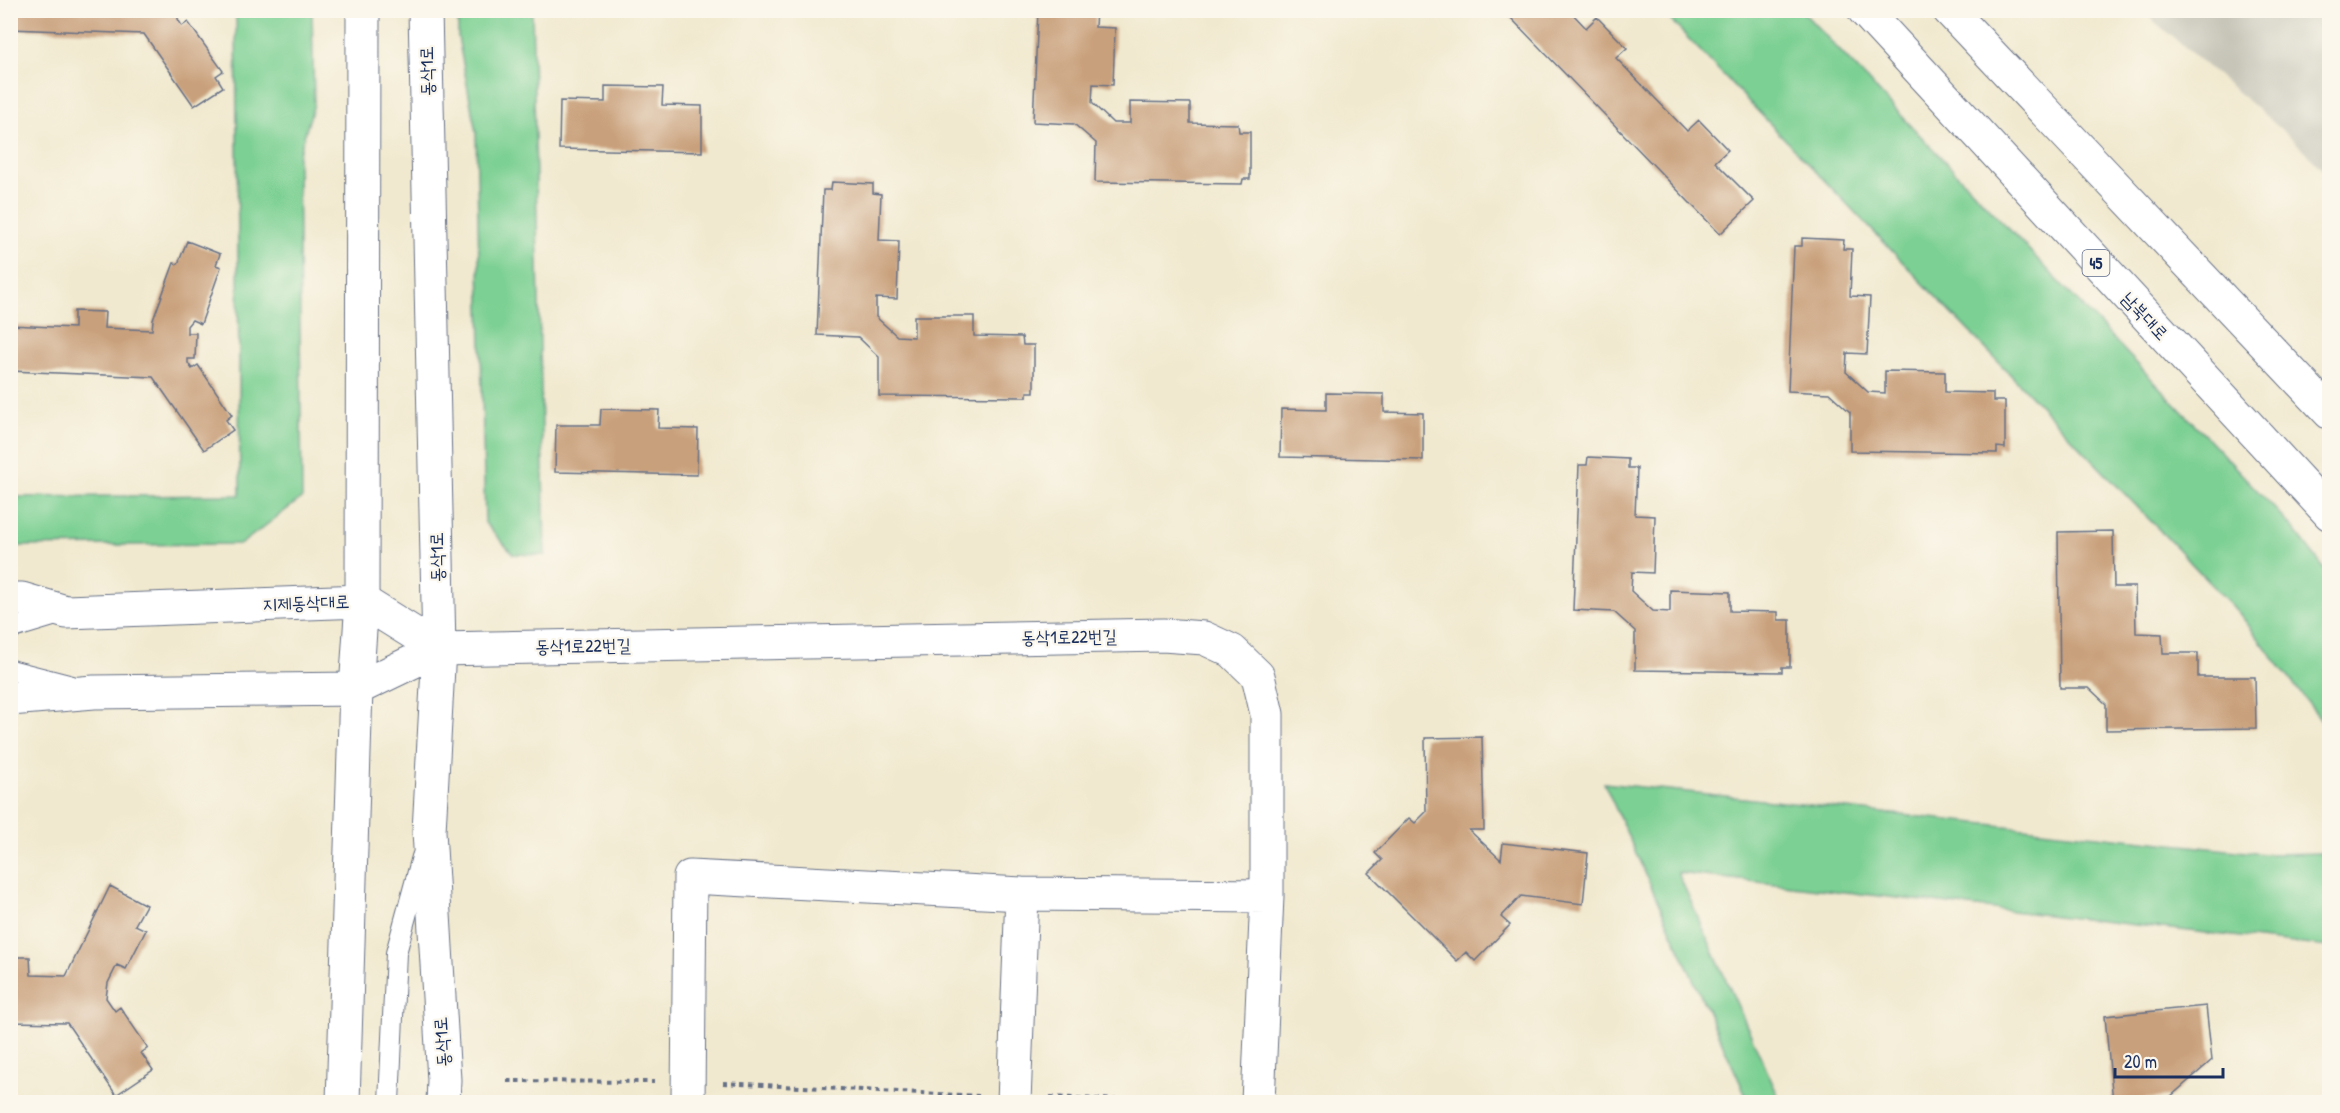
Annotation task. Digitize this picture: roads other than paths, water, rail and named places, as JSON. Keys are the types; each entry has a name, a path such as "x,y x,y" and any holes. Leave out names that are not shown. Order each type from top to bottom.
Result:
{"main road":[{"path":"344,1102 356,689 362,601 363,10"},
{"name":"동삭1로","path":"426,10 439,649 429,831 444,1080 443,1102"},
{"name":"남북대로","path":"1864,10 2330,514"},
{"path":"1949,10 2330,413"},
{"name":"지제동삭대로","path":"10,599 22,599 66,612 362,601 439,649"},
{"name":"동삭1로22번길","path":"439,649 1151,635 1204,638 1232,651 1258,676 1267,714 1267,896 1258,1102"},
{"path":"10,699 94,692 356,689 439,649"},
{"path":"700,1093 690,878 1022,894 1267,896"},
{"path":"1016,1099 1022,894"}],"lane":[{"path":"10,629 66,612"},
{"path":"10,670 94,692"},
{"path":"388,1102 396,953 429,831"}]}
